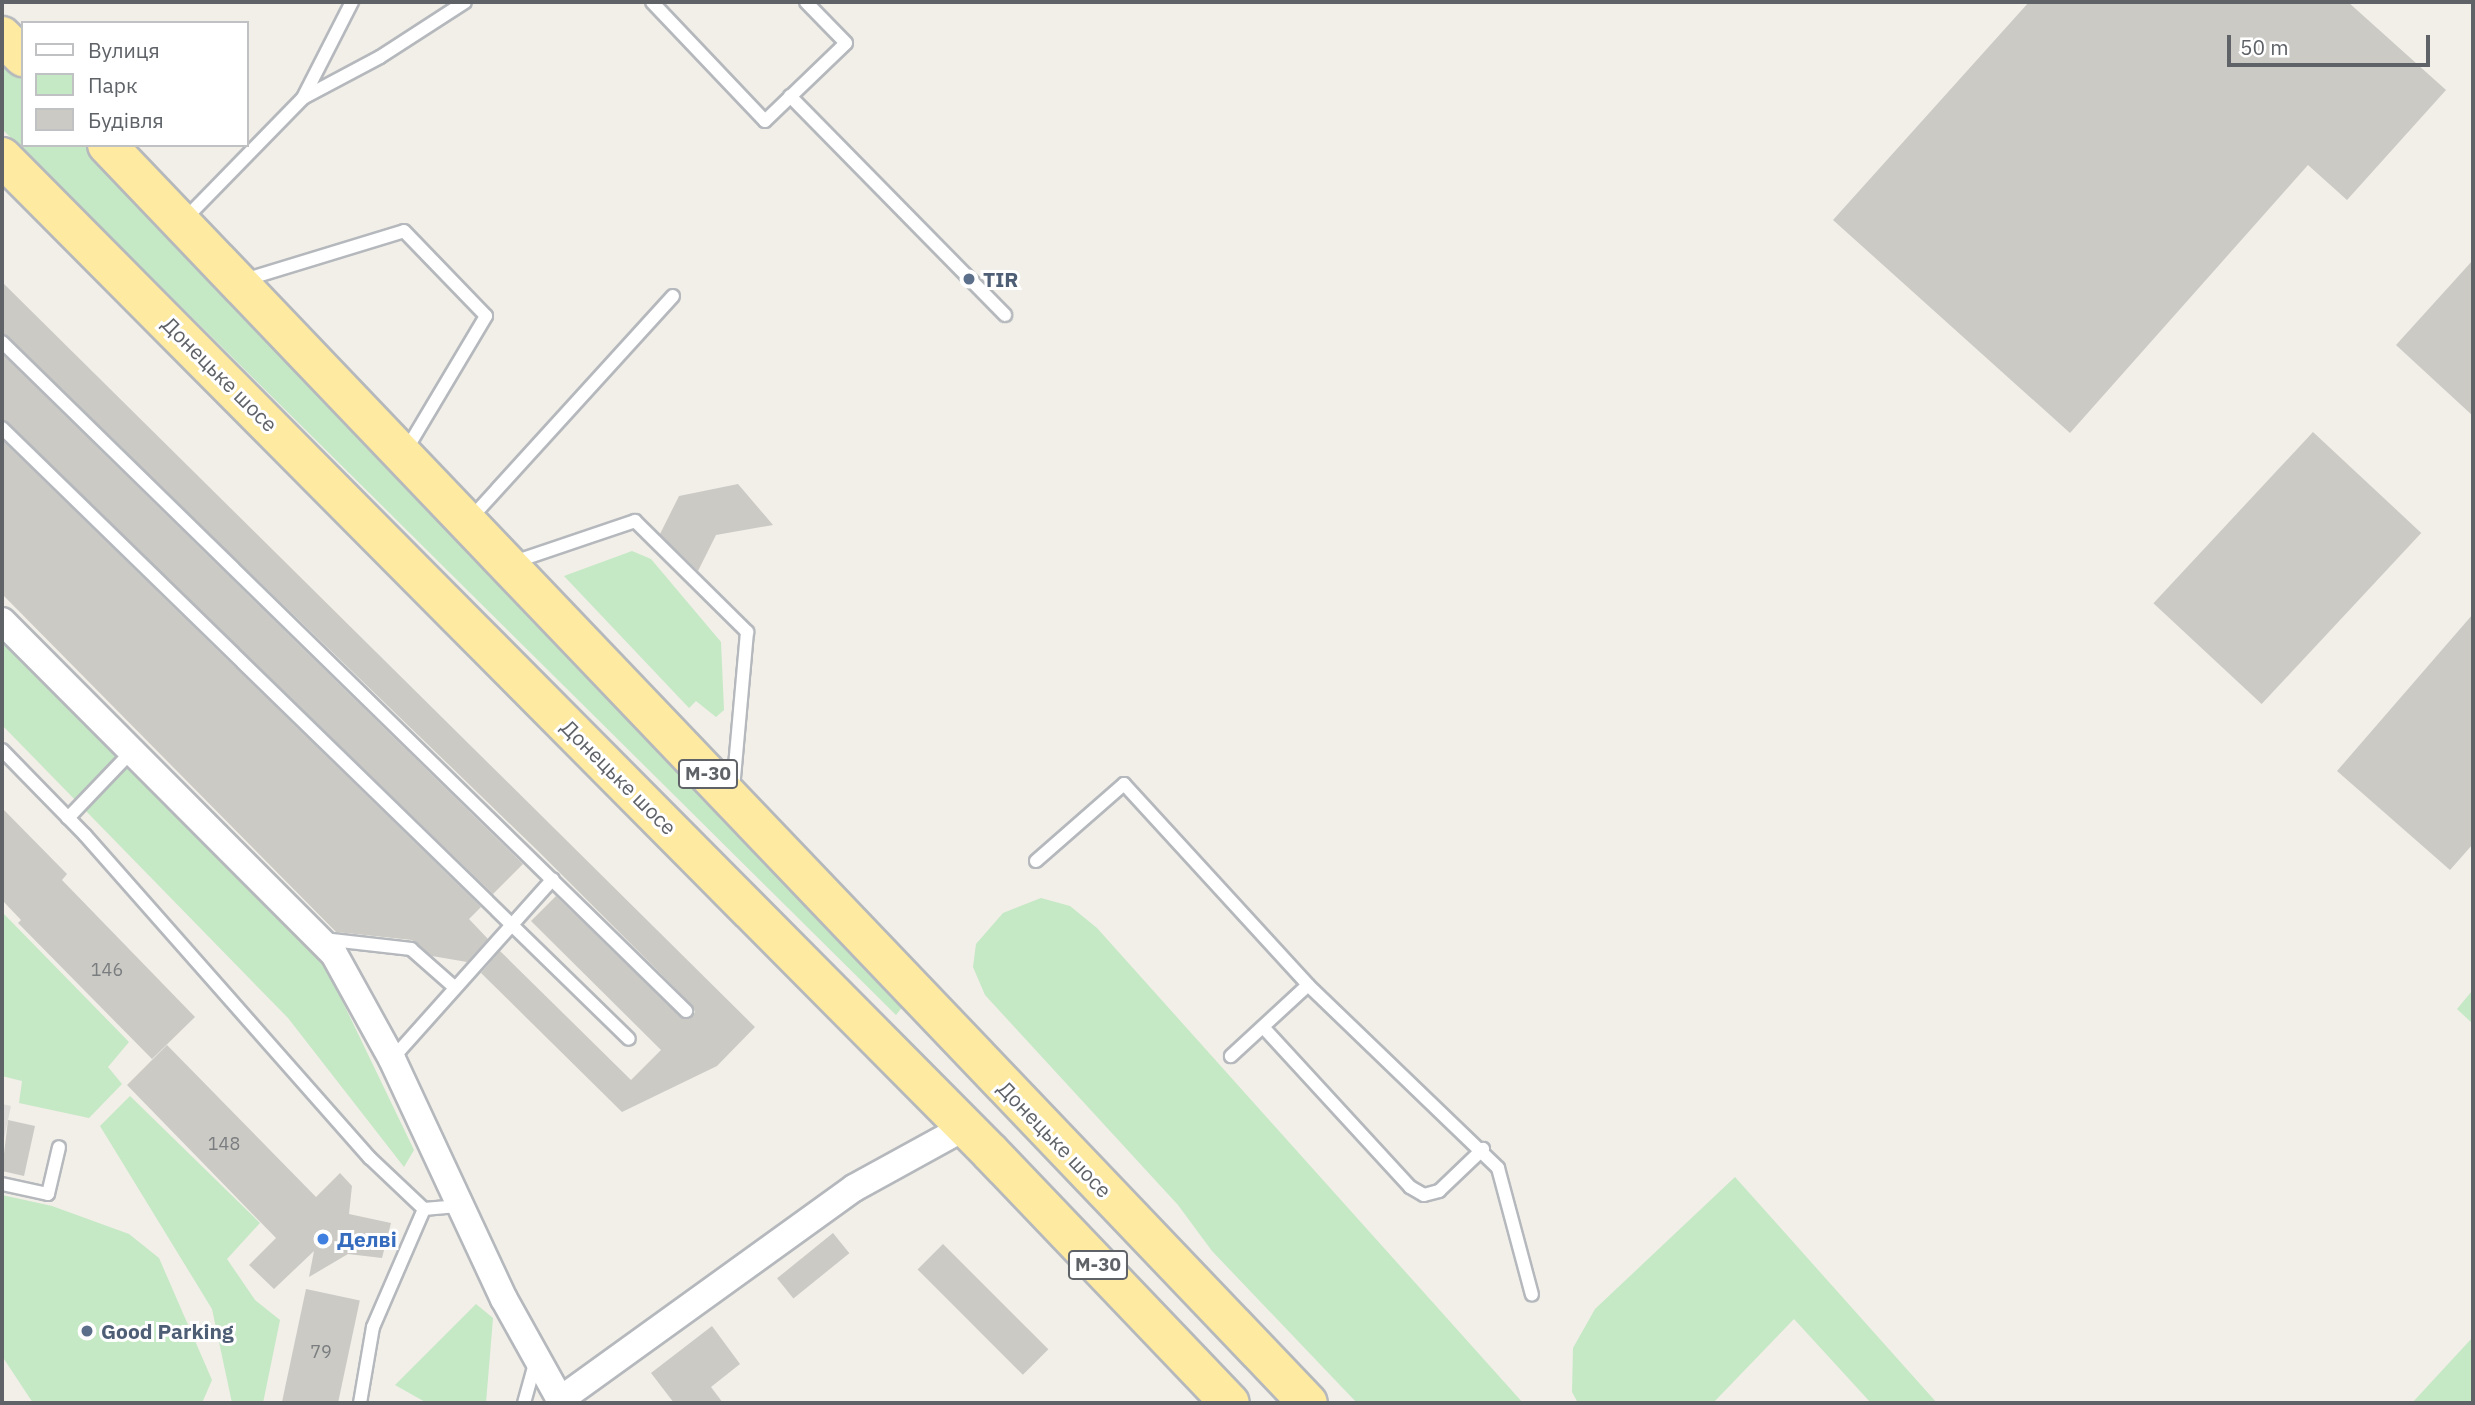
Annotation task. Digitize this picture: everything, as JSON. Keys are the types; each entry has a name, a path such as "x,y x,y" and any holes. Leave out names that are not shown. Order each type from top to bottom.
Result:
{"highway":[{"path":"2,36 21,55"},
{"name":"Донецьке шосе","path":"109,147 236,283 510,563 732,800 1308,1403"},
{"name":"Донецьке шосе","path":"2,157 965,1127 1230,1403"}],"street":[{"path":"2,621 134,749 334,954 392,1059 460,1206 536,1359 561,1402 854,1188 965,1127"}],"lane":[{"path":"181,223 303,98 352,2"},
{"path":"303,98 380,57 465,2"},
{"path":"652,2 765,121 846,43 806,2"},
{"path":"790,96 1005,315"},
{"path":"236,283 404,231 486,316 403,456"},
{"path":"468,521 673,296"},
{"path":"2,342 686,1011"},
{"path":"2,428 629,1039"},
{"path":"510,563 635,520 747,632 732,800"},
{"path":"68,818 134,749"},
{"path":"2,750 68,818 326,1111 424,1209 460,1206"},
{"path":"1037,861 1124,784 1308,985 1483,1149 1498,1168 1507,1193 1532,1295"},
{"path":"392,1059 453,986 553,879"},
{"path":"320,939 411,949 453,986"},
{"path":"1231,1056 1308,985"},
{"path":"1264,1027 1409,1187 1424,1195 1439,1191 1483,1149"},
{"path":"2,1184 48,1194 59,1147"},
{"path":"360,1403 373,1327 424,1209"},
{"path":"524,1403 536,1359"}],"shaded area":[{"path":"2,1104 11,1106 2,1148"}],"green space":[{"path":"2,54 21,74 21,147 91,147 904,1005 896,1015 2,129"},
{"path":"632,551 651,559 721,642 724,710 716,717 696,701 689,708 564,576"},
{"path":"2,643 323,961 414,1150 404,1167 288,1018 2,725"},
{"path":"1041,898 1070,906 1097,928 1523,1403 1357,1403 1212,1251 1178,1205 985,995 973,967 976,944 1003,913"},
{"path":"2,912 129,1042 108,1067 122,1084 89,1118 19,1103 22,1081 2,1076"},
{"path":"2473,992 2473,1024 2457,1009"},
{"path":"130,1096 260,1223 227,1259 255,1300 280,1320 263,1403 232,1403 212,1309 100,1126"},
{"path":"1735,1177 1937,1403 1871,1403 1794,1319 1713,1403 1578,1403 1572,1392 1573,1348 1595,1309"},
{"name":"Good Parking","path":"2,1195 52,1206 129,1234 159,1258 212,1380 202,1403 33,1403 2,1356"},
{"path":"476,1304 493,1318 486,1403 427,1403 395,1385"},
{"path":"2473,1337 2473,1403 2412,1403"}],"building":[{"path":"2029,2 2348,2 2446,90 2347,200 2308,165 2070,433 1833,220"},
{"path":"2473,260 2473,416 2396,345"},
{"path":"2,282 755,1027 717,1066 622,1112 481,973 500,951 631,1080 661,1050 531,921 556,896 680,1017 689,1019 695,1012 692,1005 537,850 2,333"},
{"path":"2,354 523,864 493,894 2,419"},
{"path":"2313,432 2421,533 2262,704 2153,603"},
{"path":"2,440 481,907 469,919 488,939 467,962 432,956 412,940 336,932 2,594"},
{"path":"738,484 773,525 716,535 698,571 660,534 679,496"},
{"path":"2473,614 2473,844 2450,870 2337,771"},
{"path":"2,808 67,874 62,880 195,1017 152,1059 18,923 21,920 2,900"},
{"path":"167,1045 316,1197 340,1173 352,1186 349,1214 391,1223 382,1258 348,1254 309,1277 314,1251 274,1289 249,1265 276,1238 127,1085"},
{"path":"8,1120 35,1126 24,1176 2,1171"},
{"path":"833,1233 849,1253 793,1299 777,1278"},
{"path":"943,1244 1048,1349 1023,1375 918,1269"},
{"path":"306,1289 360,1300 338,1403 282,1402"},
{"path":"712,1326 740,1364 711,1387 723,1403 674,1403 651,1373"}],"place":[{"name":"TIR","path":"969,279"},
{"name":"Делві","path":"323,1239"},
{"name":"Good Parking","path":"87,1331"}]}
